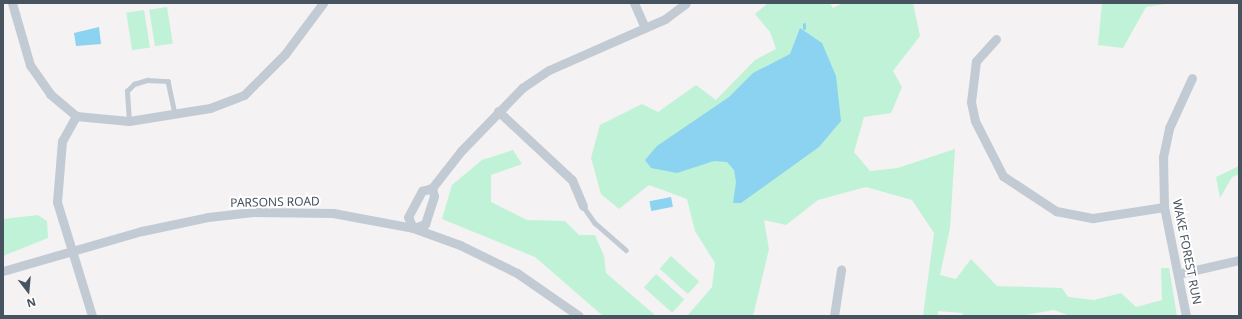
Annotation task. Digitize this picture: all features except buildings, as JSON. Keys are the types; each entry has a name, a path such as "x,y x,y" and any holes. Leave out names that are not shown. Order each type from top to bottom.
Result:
{"street":[{"path":"12,3 30,65 50,94 76,116 129,121 175,115 210,108 244,95 285,54 323,3"},
{"path":"634,3 646,28"},
{"path":"432,188 434,196 425,224 412,228 408,217 422,191 432,188 498,111 549,70 646,28 686,3"},
{"path":"996,39 976,61 971,102 975,121 1003,176 1056,211 1093,218 1164,207"},
{"name":"WAKE FOREST RUN","path":"1186,316 1164,207 1163,157 1169,128 1192,78"},
{"path":"498,111 572,180 583,206"},
{"path":"76,116 62,141 57,164 57,202 70,250 92,316"},
{"name":"PARSONS ROAD","path":"3,271 70,250 186,221 253,212 333,213 412,228 517,273 579,316"},
{"path":"1178,274 1239,260"},
{"path":"834,316 841,270"}],"lane":[{"path":"129,121 127,91 134,84 147,80 168,81 175,115"},
{"path":"583,206 595,223 626,250"}],"green space":[{"path":"768,3 830,3 833,8 843,3 913,3 920,36 893,71 902,87 891,113 864,117 854,152 870,171 898,168 955,149 950,228 940,275 956,279 971,259 997,286 1062,288 1068,297 1094,300 1121,293 1136,307 1162,300 1161,268 1169,268 1177,316 1070,316 1054,310 1020,316 963,316 962,313 938,311 938,316 923,316 934,233 912,200 866,187 818,200 786,225 764,220 769,249 753,316 687,316 712,287 715,263 695,231 687,199 649,185 619,209 601,194 591,158 600,125 642,104 658,112 696,85 716,100 755,60 776,49 770,32 755,14"},
{"path":"1102,3 1171,3 1146,7 1123,48 1098,45"},
{"path":"167,7 173,44 155,46 149,10"},
{"path":"144,10 150,48 132,50 126,13"},
{"path":"513,150 522,164 491,175 491,202 527,220 565,221 579,235 595,235 604,256 606,273 656,316 603,316 535,257 442,219 452,185 482,160"},
{"path":"1239,166 1239,174 1232,177 1220,198 1216,177"},
{"path":"38,215 47,221 48,238 3,256 3,219"},
{"path":"671,256 699,281 688,294 660,269"},
{"path":"656,274 684,299 672,313 644,287"}],"water":[{"path":"99,27 101,44 76,46 74,33"},
{"path":"800,28 822,43 836,76 841,121 819,147 741,203 733,203 736,182 734,170 727,162 714,161 677,173 651,168 645,160 657,146 729,97 753,73 790,54"},
{"path":"671,197 673,207 651,211 649,201"}]}
